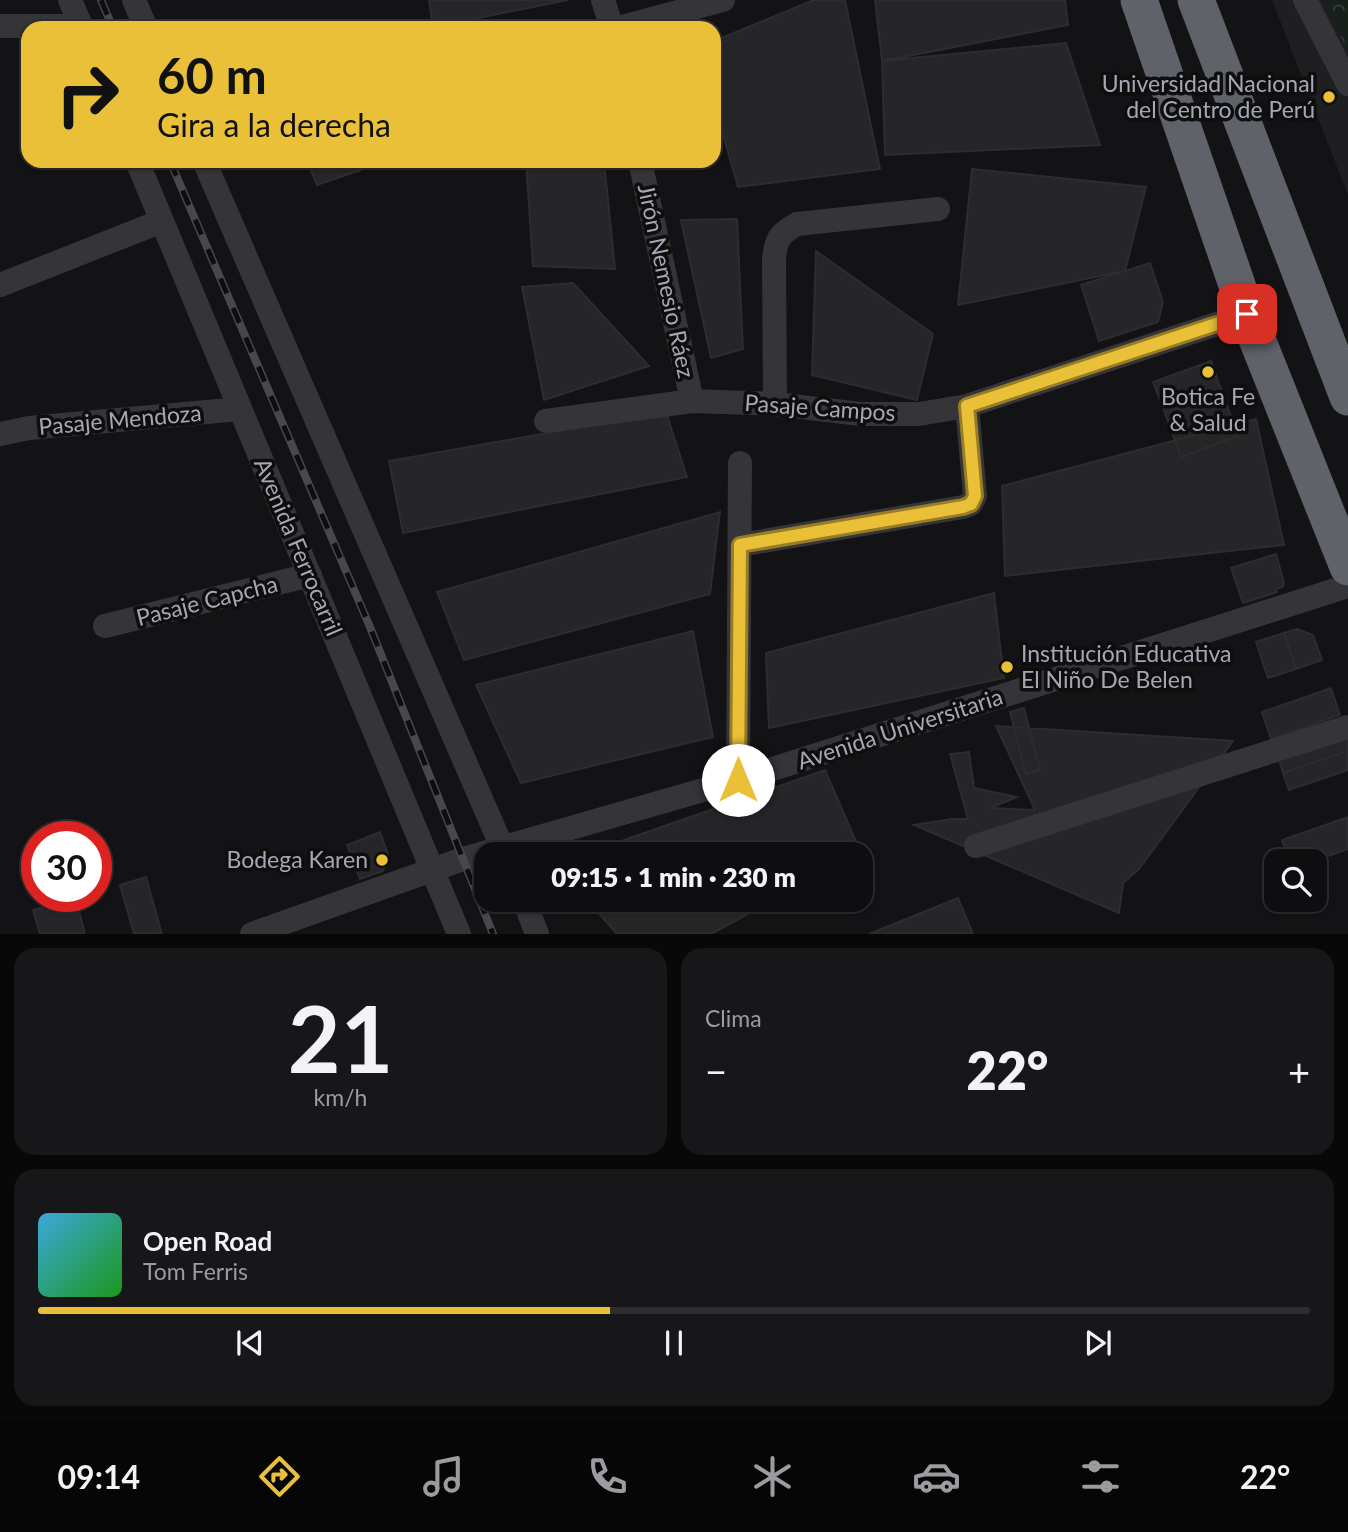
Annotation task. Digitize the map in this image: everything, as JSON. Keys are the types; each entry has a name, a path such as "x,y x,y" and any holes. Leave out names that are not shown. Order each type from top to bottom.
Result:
{"highway":[{"path":"1139,0 1247,314 1348,567"},
{"path":"1196,0 1348,397"}],"street":[{"path":"70,0 79,21"},
{"path":"134,0 143,21"},
{"path":"604,0 610,21"},
{"path":"644,21 723,0"},
{"path":"1305,0 1348,84"},
{"path":"0,26 21,26"},
{"name":"Avenida Ferrocarril","path":"140,168 459,933"},
{"path":"207,168 500,842"},
{"name":"Jirón Nemesio Ráez","path":"642,168 692,401"},
{"path":"775,404 774,259 776,244 783,232 797,224 938,209"},
{"path":"0,285 162,221"},
{"name":"Pasaje Campos","path":"546,421 692,401 775,404 861,414 919,414 967,406 1247,314"},
{"path":"740,545 971,504 975,496 967,406"},
{"name":"Pasaje Mendoza","path":"0,434 29,428 240,409"},
{"path":"738,780 740,463"},
{"name":"Pasaje Capcha","path":"105,626 310,575"},
{"name":"Avenida Universitaria","path":"534,842 738,780 1348,586"},
{"path":"976,846 1348,727"},
{"name":"Avenida Universitaria","path":"252,933 474,857"},
{"path":"529,912 537,933"}],"shaded area":[{"name":"Universidad Nacional del Centro de Perú","path":"1272,0 1348,0 1348,195"}],"green space":[{"path":"1321,0 1348,0 1348,50 1323,6"}],"building":[{"path":"429,0 568,0 463,21 432,21"},
{"path":"814,0 845,0 880,169 738,187 721,128 721,38"},
{"path":"875,0 1065,0 1068,25 882,61"},
{"path":"1066,43 1100,145 885,155 882,61"},
{"path":"310,168 367,168 317,185"},
{"path":"526,168 605,168 615,269 533,266"},
{"path":"972,169 1146,187 1125,271 958,305"},
{"path":"737,219 743,349 711,358 681,220"},
{"path":"816,251 933,334 917,400 812,375"},
{"path":"1150,263 1163,302 1158,322 1099,341 1081,285"},
{"path":"573,283 649,366 544,400 522,287"},
{"path":"1211,361 1222,392 1165,413 1153,382"},
{"path":"1222,392 1238,436 1181,457 1165,413"},
{"path":"666,412 687,477 403,533 389,461"},
{"path":"1256,419 1284,545 1005,576 1002,486"},
{"path":"720,512 710,594 464,660 437,592"},
{"path":"1276,554 1283,587 1276,589 1277,592 1243,603 1231,568"},
{"path":"994,593 1004,678 769,728 766,653"},
{"path":"1297,629 1313,635 1322,660 1296,669 1284,633"},
{"path":"693,631 713,737 521,783 476,685"},
{"path":"1284,633 1296,669 1268,678 1256,642"},
{"path":"1331,688 1340,715 1271,739 1262,712"},
{"path":"1024,708 1040,770 1026,774 1010,712"},
{"path":"996,726 1233,741 1139,869 1123,883 1119,913 914,825 968,819 950,754 969,752 974,788 1017,797 990,808 1035,810"},
{"path":"1348,736 1348,751 1283,773 1277,752"},
{"path":"1348,751 1348,770 1289,790 1283,773"},
{"path":"825,770 856,842 618,842"},
{"path":"1348,817 1348,849 1327,856 1327,849 1285,849 1282,840"},
{"path":"380,832 388,854 383,871 360,879 347,845"},
{"path":"146,877 162,934 134,934 120,885"},
{"path":"958,898 973,934 869,934"},
{"path":"34,912 79,912 85,934 40,934"},
{"path":"598,912 752,912 711,934 617,934"}],"railway":[{"path":"101,0 110,21"},
{"path":"173,168 370,627 493,934"}],"place":[{"name":"Universidad Nacional del Centro de Perú","path":"1329,97"},
{"name":"Botica Fe & Salud","path":"1208,372"},
{"name":"Institución Educativa El Niño De Belen","path":"1007,667"},
{"name":"Bodega Karen","path":"382,860"}],"route":[{"path":"738,780 740,545 971,504 975,496 967,406 1247,314"}]}
